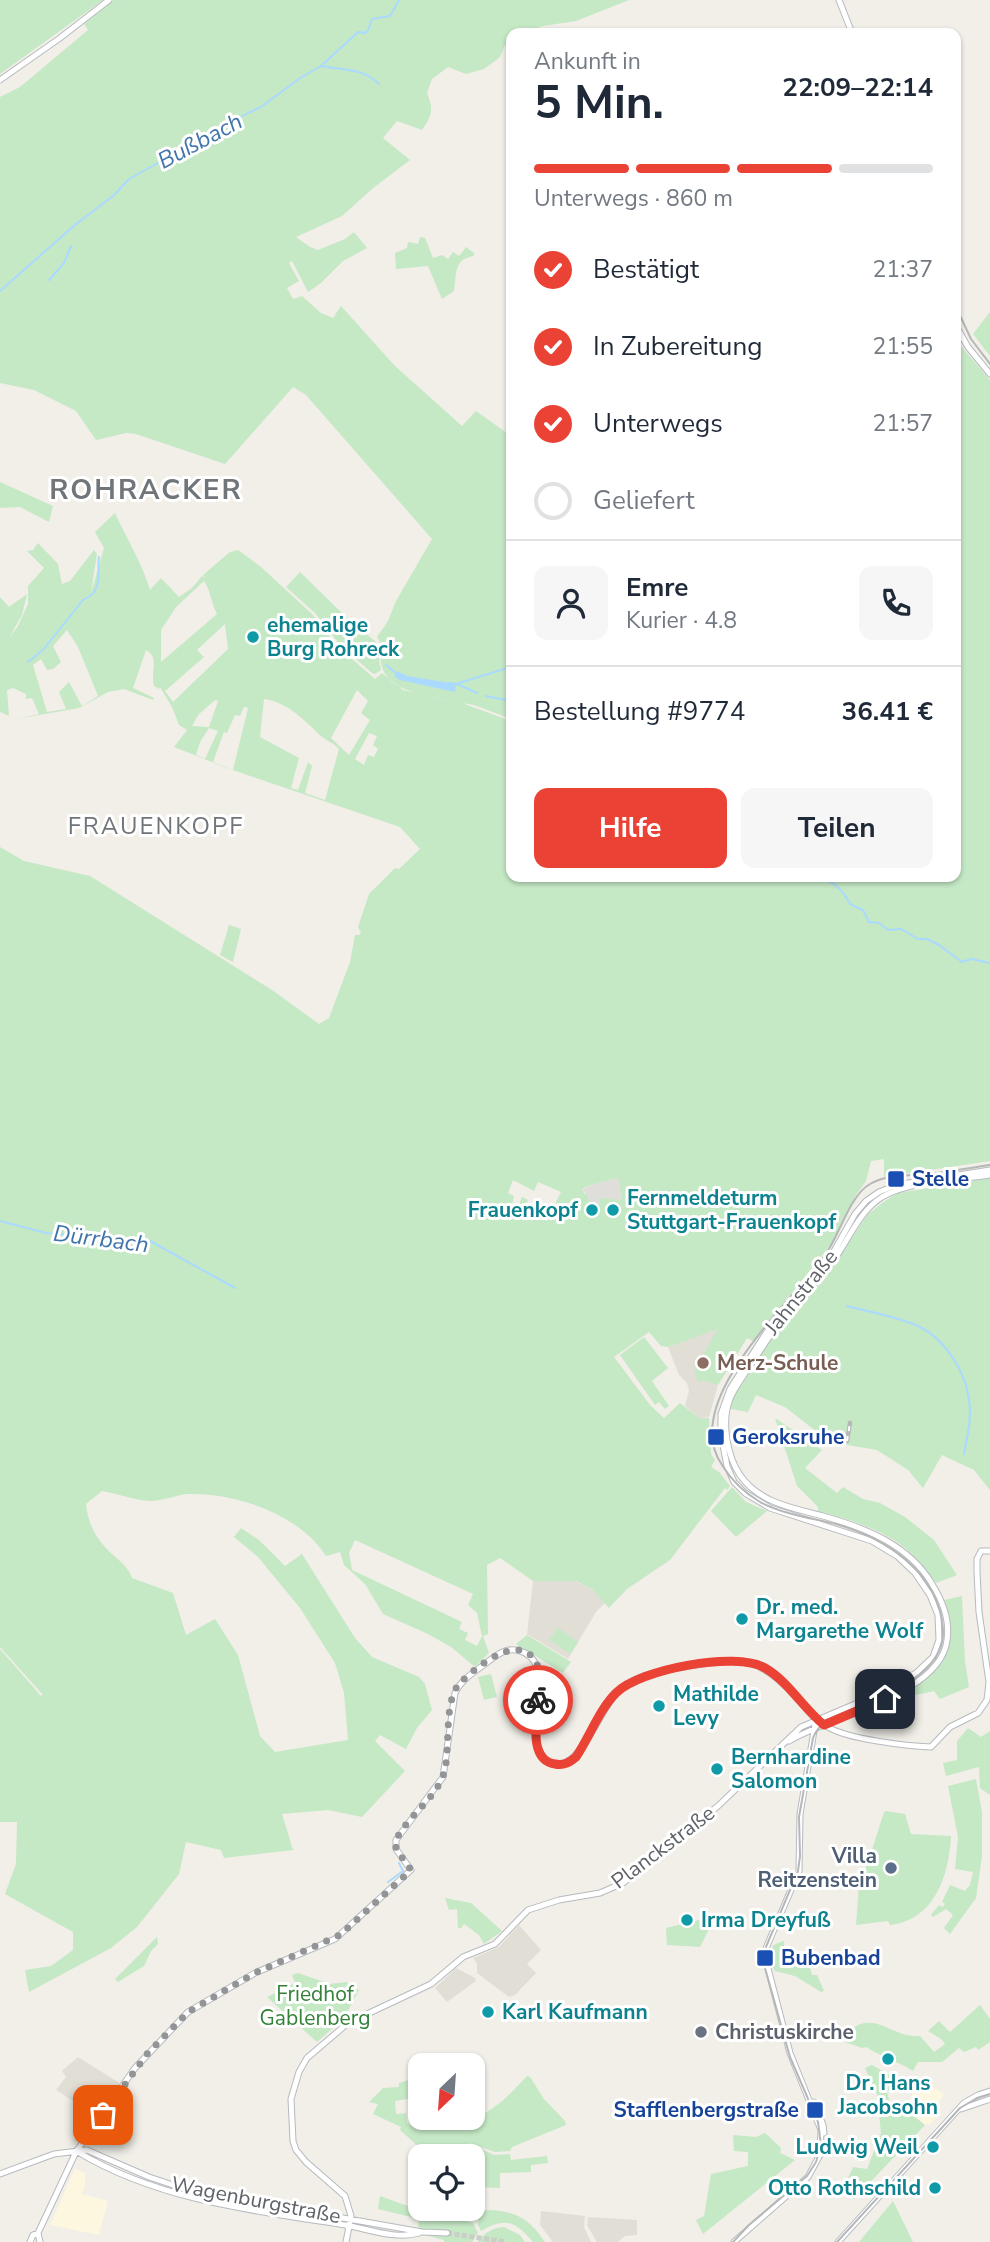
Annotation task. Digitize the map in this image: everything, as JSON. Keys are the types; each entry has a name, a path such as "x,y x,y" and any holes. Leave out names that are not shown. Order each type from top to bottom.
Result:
{"main road":[{"path":"0,80 108,0"},
{"path":"839,0 850,28"},
{"path":"961,335 990,374"},
{"name":"Jahnstraße","path":"734,1465 726,1420 732,1395 774,1330 832,1263 869,1208 900,1189 990,1172"},
{"name":"Jahnstraße","path":"727,1466 720,1427 726,1397 774,1323 833,1255 861,1206 874,1194 889,1187 990,1172"},
{"name":"Planckstraße","path":"734,1465 747,1484 770,1500 854,1525 896,1546 924,1572 942,1605 948,1639 936,1666 919,1680 893,1695 815,1728 783,1745"},
{"name":"Planckstraße","path":"351,2223 350,2207 345,2196 296,2150 290,2118 293,2089 301,2066 310,2055 348,2023 431,1984 463,1956 495,1944 528,1910 559,1900 600,1893 623,1883 682,1838 801,1727 881,1693 911,1676 927,1663 935,1652 940,1636 939,1622 933,1600 915,1573 886,1548 849,1532 761,1504 736,1485 727,1466"},
{"path":"34,2241 76,2152 135,2068 188,2012 255,1973 340,1935 411,1870 396,1849 398,1836 434,1790 445,1771 453,1697 459,1685 499,1653 510,1649 526,1654 535,1662 539,1672 538,1750 547,1761 559,1765 576,1757 608,1702 622,1687 638,1678 678,1667 731,1661 751,1662 776,1676 824,1725 845,1734 934,1746 946,1730 978,1713 987,1700 989,1682 979,1612 977,1557 982,1550 990,1550"},
{"path":"810,1711 821,1715 831,1713"},
{"path":"734,2242 808,2177 824,2142 823,2124 802,2081 784,2033 765,1964 765,1948 799,1871 800,1814 817,1719"},
{"path":"840,1719 836,1727 845,1734"},
{"path":"813,1741 824,1725"},
{"path":"838,2242 967,2101 990,2091"},
{"path":"961,2109 990,2099"},
{"name":"Wagenburgstraße","path":"76,2152 87,2150 149,2177 229,2198 351,2223 447,2233"},
{"path":"0,2174 54,2154 76,2152"},
{"path":"345,2242 351,2223"}],"shaded area":[{"path":"618,1178 622,1200 600,1199 600,1204 590,1206 587,1194 582,1190"},
{"name":"Merz-Schule","path":"725,1326 747,1338 718,1385 709,1417 699,1418 685,1406 689,1391 687,1383 679,1375 668,1347"},
{"path":"533,1581 575,1581 592,1589 605,1603 596,1612 568,1659 527,1634"},
{"path":"519,1925 541,1950 527,1964 536,1973 515,1995 509,1997 477,1973 477,1964 473,1958 499,1947"},
{"path":"456,1968 476,1981 447,2002 435,1988"},
{"path":"78,2057 118,2082 119,2085 100,2112 85,2102 81,2106 56,2090 66,2077 62,2071"},
{"path":"920,2079 944,2094 934,2112 938,2116 925,2125 910,2112 908,2103"},
{"path":"75,2169 85,2173 82,2194 108,2201 99,2235 50,2225"},
{"path":"541,2211 585,2216 584,2227 591,2242 553,2242 540,2225"},
{"path":"588,2217 637,2220 637,2235 625,2236 618,2242 597,2242 587,2225"}],"green space":[{"path":"0,0 103,0 0,74"},
{"path":"114,0 629,0 576,21 537,28 506,28 506,44 500,57 484,69 466,74 448,67 432,79 427,93 431,112 422,130 397,121 383,138 410,160 342,216 296,237 318,250 345,239 354,232 367,248 343,261 308,292 292,261 289,263 299,281 287,288 293,299 302,296 321,313 333,318 341,306 395,366 462,426 476,411 506,432 506,717 462,703 506,719 506,882 961,882 961,346 990,380 990,1161 884,1177 884,1159 871,1161 866,1181 832,1243 753,1341 747,1338 718,1385 697,1381 695,1369 718,1329 668,1347 661,1346 649,1332 614,1357 650,1405 664,1418 680,1403 699,1418 709,1418 711,1454 715,1460 711,1467 719,1472 730,1486 727,1490 725,1488 670,1560 627,1589 609,1608 592,1589 576,1581 533,1581 500,1558 487,1565 488,1634 483,1636 489,1653 475,1667 451,1647 383,1614 365,1584 344,1565 340,1552 326,1556 300,1528 265,1509 226,1497 188,1494 150,1501 102,1491 86,1504 97,1537 126,1567 132,1578 173,1593 186,1635 215,1619 238,1655 260,1736 275,1752 348,1740 344,1693 335,1663 300,1608 258,1557 234,1537 241,1528 259,1540 285,1566 302,1554 355,1638 372,1657 419,1677 425,1684 432,1710 417,1728 406,1749 380,1735 375,1741 405,1771 362,1817 328,1810 282,1814 293,1850 224,1858 221,1850 186,1842 179,1874 137,1927 111,1948 29,1992 25,1970 51,1966 73,1950 73,1932 5,1894 16,1864 17,1822 0,1822 0,1649 41,1696 43,1695 0,1647 0,847 24,861 90,876 272,990 319,1024 329,1018 350,962 355,935 361,933 358,927 369,894 395,868 399,869 420,849 400,827 227,768 174,747 187,730 179,725 160,687 159,689 154,686 154,661 146,650 133,688 154,698 153,700 124,689 108,692 79,708 16,719 39,714 32,698 26,699 26,694 13,688 7,690 9,716 0,712 0,597 9,607 27,594 22,615 9,638 18,626 28,604 28,586 44,568 27,551 33,550 38,543 58,564 62,584 70,581 94,550 97,554 91,593 104,548 95,532 115,513 150,590 161,578 179,597 192,588 202,576 205,578 203,575 230,552 238,550 261,567 312,614 337,646 375,679 382,673 389,678 383,670 377,637 432,539 306,395 293,387 225,464 136,434 126,433 96,440 76,411 34,390 0,383 0,97 20,87 88,30 84,24","holes":["204,581 217,614 161,662 161,630 176,607","225,624 228,649 173,702 165,691 204,657 197,650","67,630 78,647 98,696 82,706 69,682 59,692 66,709 47,712 33,665 41,659 47,670 53,669 61,662 53,646","357,690 368,701 361,713 370,720 349,755 331,738","264,699 288,708 339,749 325,800 305,793 312,766 308,762 298,790 291,788 299,758 260,737","215,700 218,701 209,727 192,726 198,715","244,707 248,708 233,770 213,762 224,732 227,733 235,715 240,716","209,728 218,731 205,759 196,755","369,733 377,736 373,745 378,749 374,757 368,755 364,765 355,759","618,1178 622,1200 600,1198 600,1204 590,1206 587,1193 582,1189","513,1180 534,1191 538,1182 561,1192 547,1221 523,1211 528,1200 522,1197 518,1207 512,1204 514,1196 508,1193","355,1540 473,1594 468,1605 477,1613 482,1636 477,1646 465,1640 468,1633 459,1629 462,1622 352,1570 349,1553"]},
{"path":"420,237 425,238 433,258 442,255 448,259 453,252 459,256 466,247 474,253 474,256 462,260 459,264 454,291 442,299 428,266 396,269 395,253 407,248 408,242 418,244"},
{"path":"990,312 990,356 973,334"},
{"path":"0,482 53,506 49,522 20,507 0,508"},
{"path":"300,572 376,642 381,670 372,673 340,645 315,613 286,587"},
{"path":"229,925 241,929 233,962 220,955"},
{"path":"990,1178 990,1490 974,1470 942,1455 923,1488 908,1470 877,1450 830,1442 785,1407 756,1395 748,1412 731,1409 732,1400 777,1330 823,1281 867,1215 898,1193"},
{"path":"644,1337 668,1368 652,1381 669,1406 665,1409 659,1402 655,1405 620,1355"},
{"path":"775,1418 822,1450 805,1468 837,1493 843,1487 905,1517 934,1540 957,1575 936,1583 911,1553 891,1538 855,1522 818,1511 818,1507 797,1486"},
{"path":"732,1487 746,1502 767,1511 736,1537 711,1511"},
{"path":"962,1596 969,1687 940,1699 934,1691 916,1695 912,1688 935,1670 942,1661 949,1641 944,1600"},
{"path":"558,1628 578,1642 570,1654 549,1640"},
{"path":"527,1635 571,1662 563,1673 516,1644"},
{"path":"491,1674 497,1697 484,1700 478,1677"},
{"path":"968,1728 981,1737 990,1731 990,1795 980,1788 979,1767 946,1776 943,1763 957,1760 957,1741"},
{"path":"976,1779 982,1812 982,1856 976,1898 950,1934 944,1928 953,1915 946,1909 933,1917 931,1915 939,1905 943,1907 945,1904 942,1902 950,1885 965,1891 970,1885 973,1872 955,1869 958,1837 948,1786"},
{"path":"886,1811 905,1814 911,1834 951,1836 947,1866 937,1893 929,1905 918,1914 890,1925 888,1921 856,1925 859,1885 862,1884 867,1864 871,1860 870,1856"},
{"path":"445,1898 471,1903 502,1931 484,1944 479,1935 464,1924 458,1928 457,1909 449,1910"},
{"path":"707,1918 711,1925 700,1947 667,1945 666,1928"},
{"path":"157,1937 158,1944 151,1951 144,1966 118,1982 115,1979"},
{"path":"784,1941 785,1964 810,1968 812,1975 817,1975 824,1991 821,1992 795,1976 775,1971 770,1962 770,1949"},
{"name":"Friedhof Gablenberg","path":"298,1973 330,1984 346,1982 359,1990 344,2018 317,2042 267,1997 295,1983 292,1975"},
{"path":"980,2005 990,2019 990,2042 978,2050 976,2047 964,2052 959,2048 942,2062 918,2062 913,2071 867,2047 845,2042 843,2036 854,2027 873,2023 909,2036 920,2036 934,2052 945,2044 928,2031 939,2021 950,2032"},
{"path":"872,2065 900,2081 887,2092 892,2111 900,2110 908,2103 910,2113 925,2125 854,2199 843,2189 853,2167 867,2169 881,2133 877,2094 865,2068"},
{"path":"527,2076 566,2125 512,2147 510,2151 495,2152 485,2148 485,2144 467,2142 471,2144 416,2144 400,2130 401,2127 373,2114 378,2104 369,2102 383,2088 399,2087 399,2083 408,2080 408,2099 395,2101 396,2114 406,2113 408,2130 485,2130 485,2113 511,2093"},
{"path":"765,2133 781,2148 780,2153 795,2160 703,2234 696,2220 704,2216 711,2174 748,2166 748,2152 734,2151 733,2135 756,2137"},
{"path":"485,2151 494,2155 510,2154 511,2160 547,2156 548,2163 531,2165 531,2172 500,2173 500,2188 485,2187"},
{"path":"380,2196 408,2206 408,2216 378,2209"},
{"path":"893,2201 913,2242 859,2242"},
{"path":"485,2210 509,2213 531,2225 545,2242 533,2242 521,2229 509,2223 497,2224 481,2231 478,2221 485,2221"},
{"path":"419,2221 467,2221 473,2223 478,2233 472,2242 444,2242 425,2235 418,2226"},
{"path":"504,2227 520,2235 525,2242 478,2242 489,2231"}],"water":[{"path":"397,671 407,676 456,684 455,692 400,680 394,676"}],"waterway":[{"name":"Bußbach","path":"0,291 76,224 113,196 129,179 261,107 321,66 358,32 365,33 372,19 390,16 399,0"},
{"path":"321,66 359,72 379,84"},
{"path":"49,280 64,263 71,246"},
{"path":"90,596 98,584 99,557"},
{"path":"28,662 43,650 88,597"},
{"path":"386,665 396,673"},
{"path":"459,683 506,669"},
{"path":"449,683 477,693"},
{"path":"486,696 506,700"},
{"path":"830,882 837,886 850,904 863,910 869,922 879,923 888,930 901,929 918,939 927,939 962,962 971,959 990,963"},
{"name":"Dürrbach","path":"0,1221 46,1233 150,1241 235,1288"},
{"path":"847,1306 912,1323 929,1332 946,1348 964,1379 969,1400 970,1421 964,1454"},
{"path":"388,1882 403,1871 399,1863"}],"tunnel":[{"path":"447,2233 506,2242"}],"tram line":[{"path":"961,318 971,339 990,364"},
{"path":"733,2242 807,2176 816,2162 821,2145 818,2122 790,2057 763,1954 798,1871 799,1817 813,1738 820,1727 830,1719 898,1689 925,1670 935,1658 943,1629 939,1609 920,1574 890,1548 855,1530 769,1506 739,1486 722,1465 712,1440 715,1412 727,1383 745,1354 825,1255 850,1206 863,1190 870,1184 890,1177 990,1165"},
{"path":"837,2242 960,2108 990,2094"}],"railway":[{"path":"847,1441 850,1423"}],"way so far":[{"path":"103,2115 135,2068 188,2012 255,1973 331,1941 411,1870 396,1849 396,1840 443,1777 452,1707 459,1685 499,1653 516,1650 531,1657 538,1667 538,1700"}],"place":[{"name":"ehemalige Burg Rohreck","path":"253,637"},
{"name":"Stelle","path":"896,1179"},
{"name":"Frauenkopf","path":"592,1210"},
{"name":"Fernmeldeturm Stuttgart-Frauenkopf","path":"613,1210"},
{"name":"Merz-Schule","path":"703,1363"},
{"name":"Geroksruhe","path":"716,1437"},
{"name":"Dr. med. Margarethe Wolf","path":"742,1619"},
{"name":"Mathilde Levy","path":"659,1706"},
{"name":"Bernhardine Salomon","path":"717,1769"},
{"name":"Villa Reitzenstein","path":"891,1868"},
{"name":"Irma Dreyfuß","path":"687,1920"},
{"name":"Bubenbad","path":"765,1958"},
{"name":"Karl Kaufmann","path":"488,2012"},
{"name":"Christuskirche","path":"701,2032"},
{"name":"Dr. Hans Jacobsohn","path":"888,2059"},
{"name":"Stafflenbergstraße","path":"815,2110"},
{"name":"Ludwig Weil","path":"933,2147"},
{"name":"Otto Rothschild","path":"935,2188"}],"district":[{"name":"ROHRACKER","path":"146,490"},
{"name":"FRAUENKOPF","path":"156,826"}],"route":[{"path":"538,1700 538,1750 547,1761 559,1765 576,1757 608,1702 622,1687 645,1675 678,1667 731,1661 757,1664 776,1676 824,1725 885,1699"}]}
